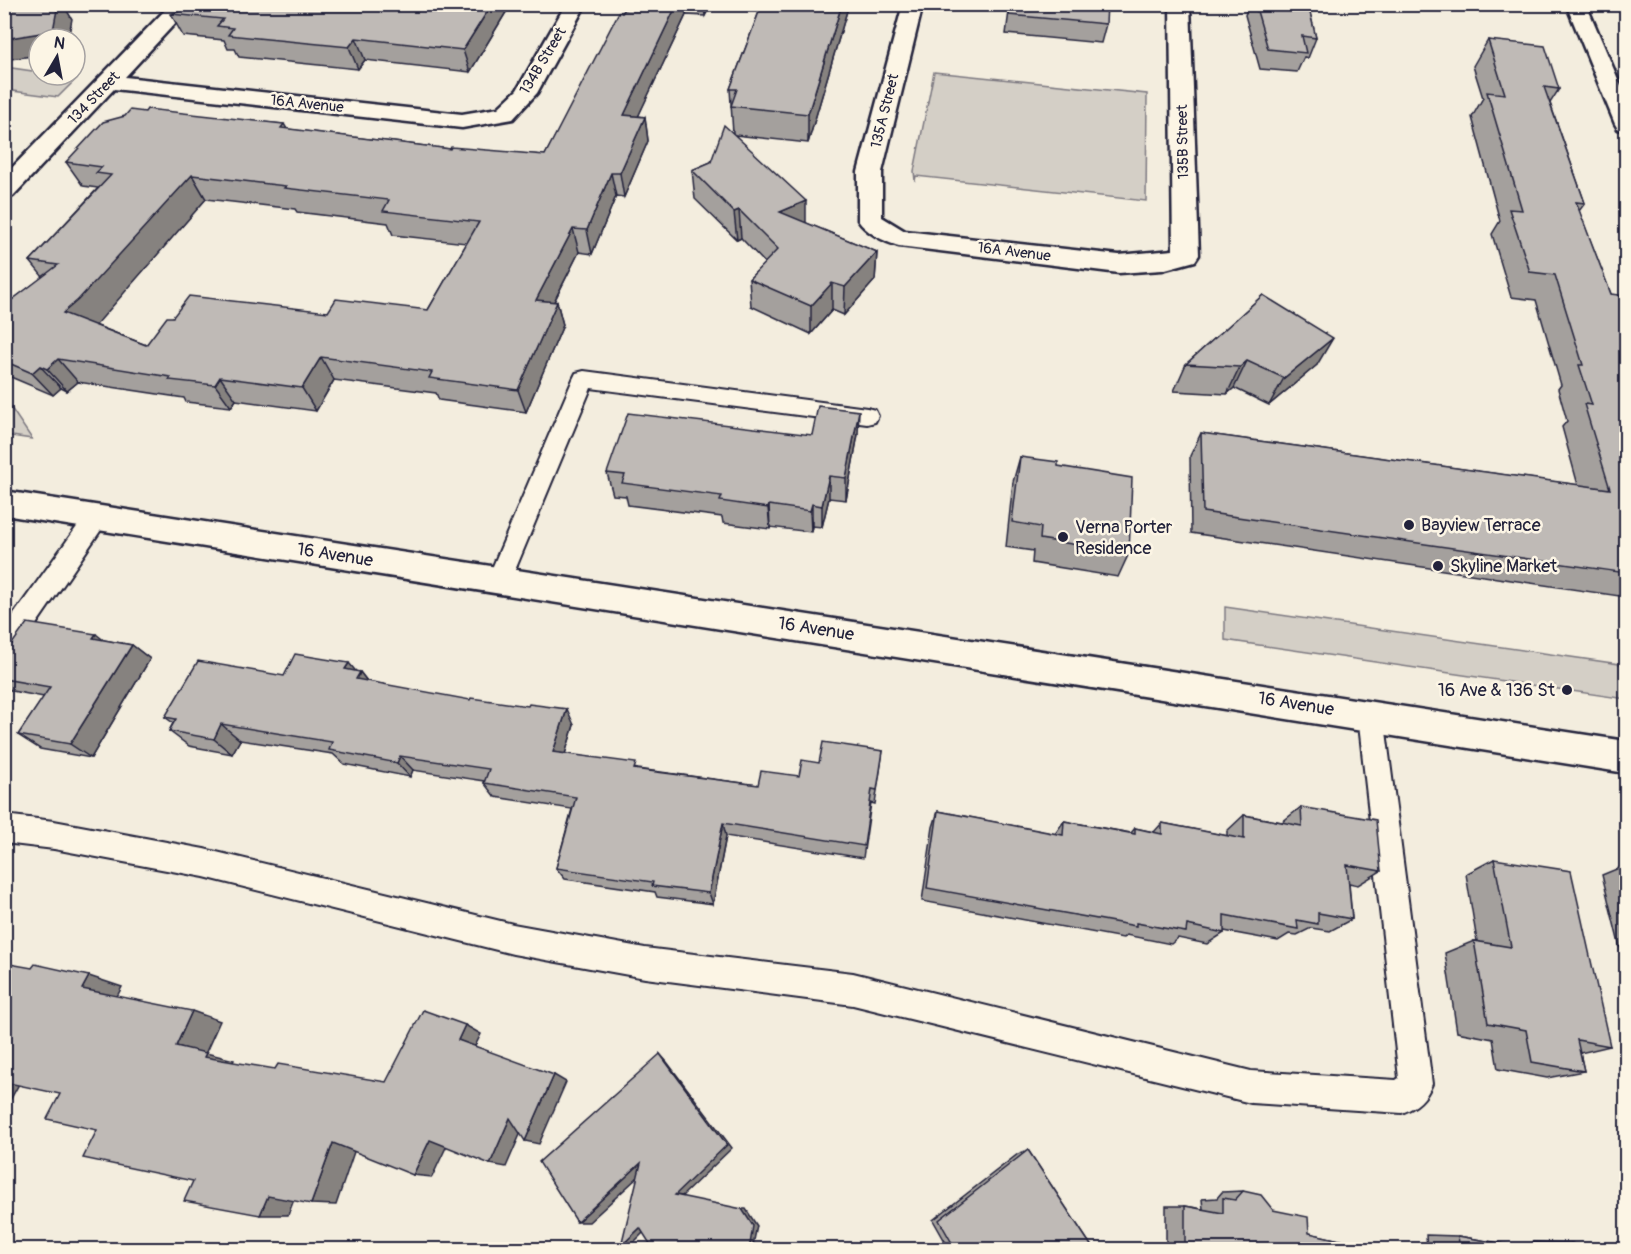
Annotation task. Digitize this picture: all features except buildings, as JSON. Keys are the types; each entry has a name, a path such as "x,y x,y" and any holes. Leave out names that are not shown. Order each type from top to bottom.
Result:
{"street":[{"name":"134 Street","path":"4,191 183,4"},
{"name":"134B Street","path":"505,114 526,93 576,4"},
{"name":"135A Street","path":"870,220 870,172 913,4"},
{"name":"135B Street","path":"1162,261 1186,255 1180,4"},
{"path":"1576,4 1626,124"},
{"name":"16A Avenue","path":"109,82 462,121 505,114"},
{"name":"16A Avenue","path":"870,220 899,238 1119,264 1162,261"},
{"name":"16 Avenue","path":"4,503 1626,757"}],"lane":[{"path":"499,580 584,379 867,416"},
{"path":"4,650 97,517"},
{"path":"4,829 54,835 204,863 333,897 524,941 645,963 853,988 1251,1088 1402,1097 1416,1084 1371,716"}],"shaded area":[{"path":"5,67 27,70 27,87 68,87 58,97 5,90"},
{"path":"934,72 1147,94 1146,201 916,176 915,181 914,171"},
{"path":"5,399 32,439 5,435"},
{"path":"1225,607 1626,665 1626,699 1225,640"}],"place":[{"name":"Bayview Terrace","path":"1409,525"},
{"name":"Verna Porter Residence","path":"1063,537"},
{"name":"Skyline Market","path":"1438,566"},
{"name":"16 Ave & 136 St","path":"1567,690"}]}
